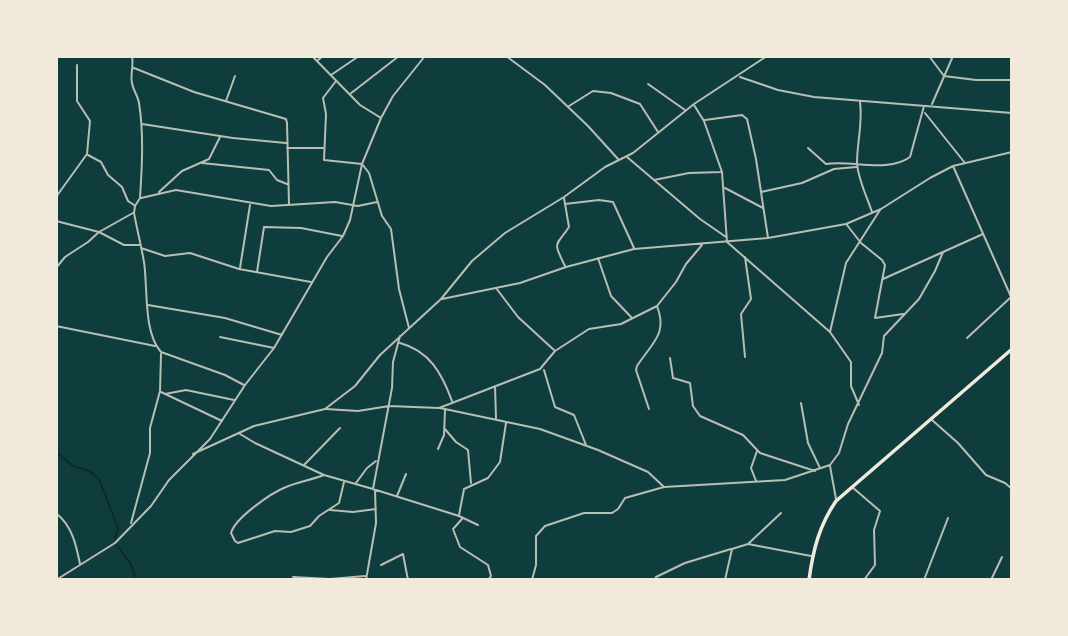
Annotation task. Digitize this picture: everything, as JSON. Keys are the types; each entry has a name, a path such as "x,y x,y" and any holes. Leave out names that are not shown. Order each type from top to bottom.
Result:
{"main road":[{"path":"809,580 812,556 825,517 836,501 1012,349"}],"street":[{"path":"132,56 132,87 139,99 141,124 140,198 134,213 150,325 156,346 161,352 245,385"},
{"path":"312,56 360,105 381,118"},
{"path":"317,61 323,56"},
{"path":"331,76 359,56"},
{"path":"390,56 394,60"},
{"path":"349,94 399,56"},
{"path":"57,580 115,542 151,506 169,480 210,439 223,421 245,385 283,335 312,283 343,236 354,204 362,164 381,118 393,96 425,56"},
{"path":"506,56 545,85 618,159"},
{"path":"325,409 355,386 380,355 441,299 472,261 516,225 626,156 694,104 767,56"},
{"path":"929,56 944,76 976,80 1012,80"},
{"path":"932,60 934,56"},
{"path":"931,105 953,56"},
{"path":"56,197 87,154 90,121 77,101 77,65"},
{"path":"134,68 226,102 286,119 289,205"},
{"path":"226,102 234,76"},
{"path":"738,76 778,90 814,97 1012,113"},
{"path":"336,81 323,98 326,114 325,161 362,164 369,173 392,235 396,276 409,328"},
{"path":"648,84 686,111"},
{"path":"568,107 593,91 605,91 640,104 659,132"},
{"path":"859,101 862,119 857,165 872,213"},
{"path":"694,104 704,121 722,172 727,242 830,332 851,362 851,386 859,405"},
{"path":"808,148 824,163 893,164 910,157 925,104"},
{"path":"923,111 966,163"},
{"path":"704,121 745,116 757,159 768,238"},
{"path":"141,124 286,143"},
{"path":"159,192 182,171 202,163 214,152 221,136"},
{"path":"286,148 324,148"},
{"path":"441,299 520,283 566,267 634,249 768,238 846,224 881,209 953,166 1012,152"},
{"path":"87,154 101,162 108,175 122,187 128,201 135,206"},
{"path":"626,156 726,237"},
{"path":"202,163 269,170 276,180 288,185"},
{"path":"761,192 802,183 834,169 857,165"},
{"path":"953,166 1012,298 967,338"},
{"path":"653,180 689,173 722,172"},
{"path":"723,187 764,209"},
{"path":"140,198 176,190 250,204 335,202 358,206 378,202"},
{"path":"564,197 569,227 558,237 556,243 566,267"},
{"path":"565,204 599,200 613,202 634,249"},
{"path":"239,269 250,204"},
{"path":"830,332 844,270 881,209"},
{"path":"56,268 65,257 99,232 134,213"},
{"path":"56,221 99,232 124,245 140,246 165,256 190,253 239,269 312,283"},
{"path":"846,224 861,243 883,260 885,265 875,318 904,314"},
{"path":"257,272 264,227 301,228 343,236"},
{"path":"883,279 984,233"},
{"path":"439,408 543,368 555,351 589,329 621,324 657,306 686,264 703,245"},
{"path":"532,580 537,565 536,536 545,526 584,513 612,513 625,498 664,487 785,481 830,465 839,453 848,424 882,353 884,336 919,299 943,252"},
{"path":"745,257 751,299 741,314 745,357"},
{"path":"598,258 611,296 632,319"},
{"path":"495,286 518,317 555,351"},
{"path":"148,305 225,318 283,335"},
{"path":"649,409 636,370 659,335 662,324 657,306"},
{"path":"56,326 156,346"},
{"path":"366,580 374,540 377,461 400,335"},
{"path":"220,337 274,348"},
{"path":"399,343 420,351 435,365 453,402"},
{"path":"131,524 150,453 150,428 160,391 161,352"},
{"path":"670,358 673,378 690,383 697,413 716,425 743,435 757,451 765,455 816,471"},
{"path":"543,368 555,407 574,415 587,446"},
{"path":"495,386 496,419"},
{"path":"165,394 186,390 235,400"},
{"path":"160,391 223,421"},
{"path":"800,403 807,443 820,469"},
{"path":"193,454 254,426 325,409 358,411 388,406 439,408 540,429 648,472 664,487"},
{"path":"438,449 442,441 445,410"},
{"path":"930,419 958,443 986,475 1012,489"},
{"path":"459,516 464,489 488,478 500,461 507,421"},
{"path":"304,466 340,428"},
{"path":"444,428 468,450 471,484"},
{"path":"239,433 324,475 459,516 478,525"},
{"path":"757,451 751,468 757,482"},
{"path":"355,485 367,468 377,461"},
{"path":"830,465 836,501"},
{"path":"396,497 406,474"},
{"path":"324,475 277,492 246,514 231,530 235,541 238,543 275,531 299,530 310,526 319,516 339,503 344,482"},
{"path":"1005,483 1012,481"},
{"path":"852,486 880,511 874,530 875,565 864,580"},
{"path":"329,510 353,512 376,509"},
{"path":"56,513 68,525 75,540 80,565"},
{"path":"655,580 656,577 685,563 748,544 780,513"},
{"path":"464,518 453,529 456,537 460,547 488,565 491,576 488,580"},
{"path":"924,580 948,518"},
{"path":"748,544 812,556"},
{"path":"726,580 732,549"},
{"path":"381,565 403,554 408,580"},
{"path":"990,580 1002,557"},
{"path":"293,577 330,579 367,576"},
{"path":"609,580 634,579"}],"waterway":[{"path":"56,452 73,466 89,471 99,479 118,528 115,539"},
{"path":"116,544 130,563 137,580"}]}
